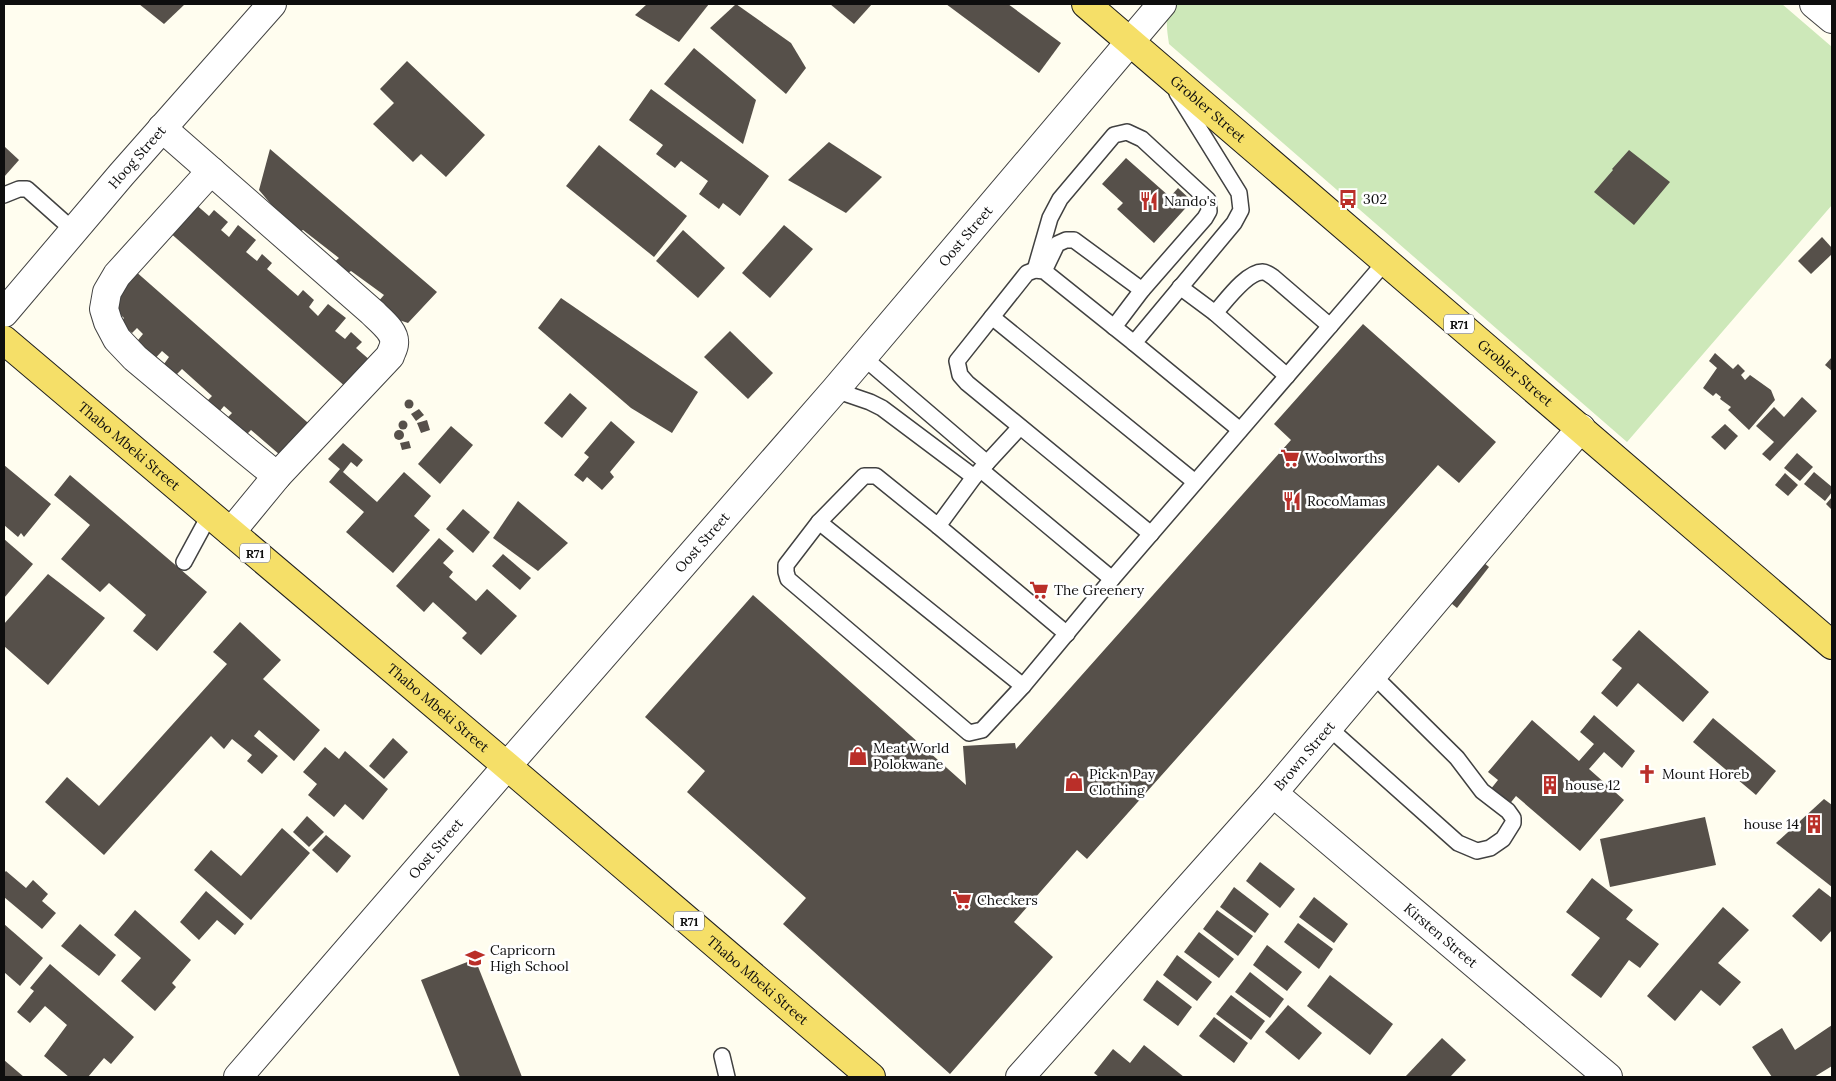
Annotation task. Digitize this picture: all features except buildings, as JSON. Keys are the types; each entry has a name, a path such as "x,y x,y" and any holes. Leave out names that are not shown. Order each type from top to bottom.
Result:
{"main road":[{"name":"Grobler Street","path":"1086,4 1832,645"},
{"name":"Thabo Mbeki Street","path":"4,340 871,1077"}],"street":[{"name":"Hoog Street","path":"4,313 73,230 272,4"},
{"name":"Oost Street","path":"238,1077 835,390 1162,4"},
{"path":"1814,4 1832,19"},
{"path":"162,128 372,312 386,326 393,336 395,344 390,356 278,476 220,523"},
{"path":"211,171 117,274 106,292 104,309 117,339 135,358 239,446 278,476"},
{"name":"Brown Street","path":"1020,1077 1273,793 1581,428"},
{"name":"Kirsten Street","path":"1273,793 1608,1077"}],"lane":[{"path":"1134,343 1234,223 1241,210 1239,193 1164,71"},
{"path":"1040,270 1050,218 1060,199 1114,136 1127,132 1142,139 1208,200 1209,211 1142,290 1114,327"},
{"path":"4,195 19,189 28,189 73,230"},
{"path":"1142,290 1070,239 1057,244 1040,270 1027,273 957,361 960,375 967,383 1151,534"},
{"path":"1067,634 938,526 876,476 869,474 864,476 819,522 786,565 788,578 969,733 982,730 1023,686 1067,634 1112,579 1386,261"},
{"path":"1040,270 1114,327 1240,430"},
{"path":"1215,313 1247,278 1257,273 1265,272 1330,326"},
{"path":"1180,287 1215,313 1287,376"},
{"path":"992,317 1195,482"},
{"path":"863,357 981,470 1112,579"},
{"path":"835,390 882,408 981,470"},
{"path":"938,526 981,470 1020,427"},
{"path":"819,522 1023,686"},
{"path":"184,562 220,523"},
{"path":"1328,727 1458,843 1477,851 1490,848 1503,839 1513,824 1513,818 1508,811 1482,791 1457,758 1373,674"},
{"path":"722,1056 727,1077"}],"green space":[{"path":"1173,4 1782,4 1832,47 1832,205 1627,442 1169,44 1167,18"}],"place":[{"name":"302","path":"1348,199"},
{"name":"Nando's","path":"1149,201"},
{"name":"Woolworths","path":"1290,458"},
{"name":"RocoMamas","path":"1292,501"},
{"name":"The Greenery","path":"1039,590"},
{"name":"Meat World Polokwane","path":"858,756"},
{"name":"Mount Horeb","path":"1647,774"},
{"name":"Pick n Pay Clothing","path":"1074,782"},
{"name":"house 12","path":"1550,785"},
{"name":"house 14","path":"1814,824"},
{"name":"Checkers","path":"962,900"},
{"name":"Capricorn High School","path":"475,958"}]}
